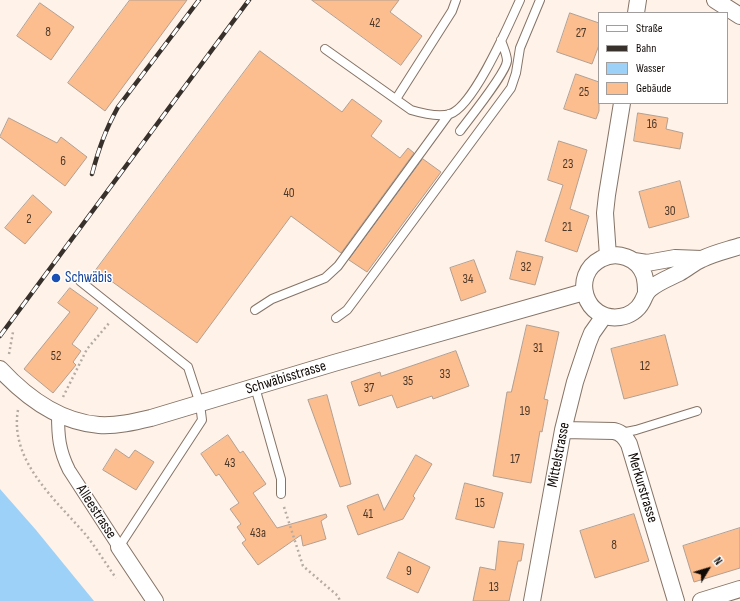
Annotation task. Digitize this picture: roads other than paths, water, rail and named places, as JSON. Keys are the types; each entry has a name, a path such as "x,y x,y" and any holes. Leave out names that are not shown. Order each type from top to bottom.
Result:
{"street":[{"path":"636,12 638,0"},
{"path":"715,0 740,16"},
{"path":"608,256 605,213 622,104"},
{"path":"702,259 675,258 647,263 634,261 624,256 608,256 596,262 589,270 585,279 584,292 591,306 597,312 604,316 613,318 622,317 630,314 640,305 646,293 654,286 702,259 740,246"},
{"path":"634,261 640,267 644,275 646,293"},
{"name":"Schwäbisstrasse","path":"0,369 21,390 58,414 99,425 126,424 200,404 334,363 584,292"},
{"name":"Mittelstrasse","path":"532,601 563,430 581,361 592,333 604,316"},
{"name":"Alleestrasse","path":"58,414 59,445 62,457 155,601"},
{"path":"563,430 614,431 621,433"},
{"name":"Merkurstrasse","path":"621,433 628,444 676,601"},
{"path":"701,601 740,590"}],"lane":[{"path":"396,99 452,11 456,0"},
{"path":"325,49 411,110 424,114 449,114 458,110 477,85 520,0"},
{"path":"336,318 347,310 352,304 511,88 516,73 520,48 540,0"},
{"path":"460,131 500,76 507,62 500,40"},
{"path":"255,310 272,299 324,278 338,266 449,114"},
{"path":"80,282 188,367 200,404 202,420 119,547"},
{"path":"255,387 281,479 281,494"},
{"path":"621,433 636,430 697,411"}],"water":[{"path":"0,489 36,530 94,601 0,601"}],"railway":[{"path":"92,174 109,124 118,107 199,0"},
{"path":"0,336 249,0"}],"place":[{"name":"Schwäbis","path":"56,278"}]}
